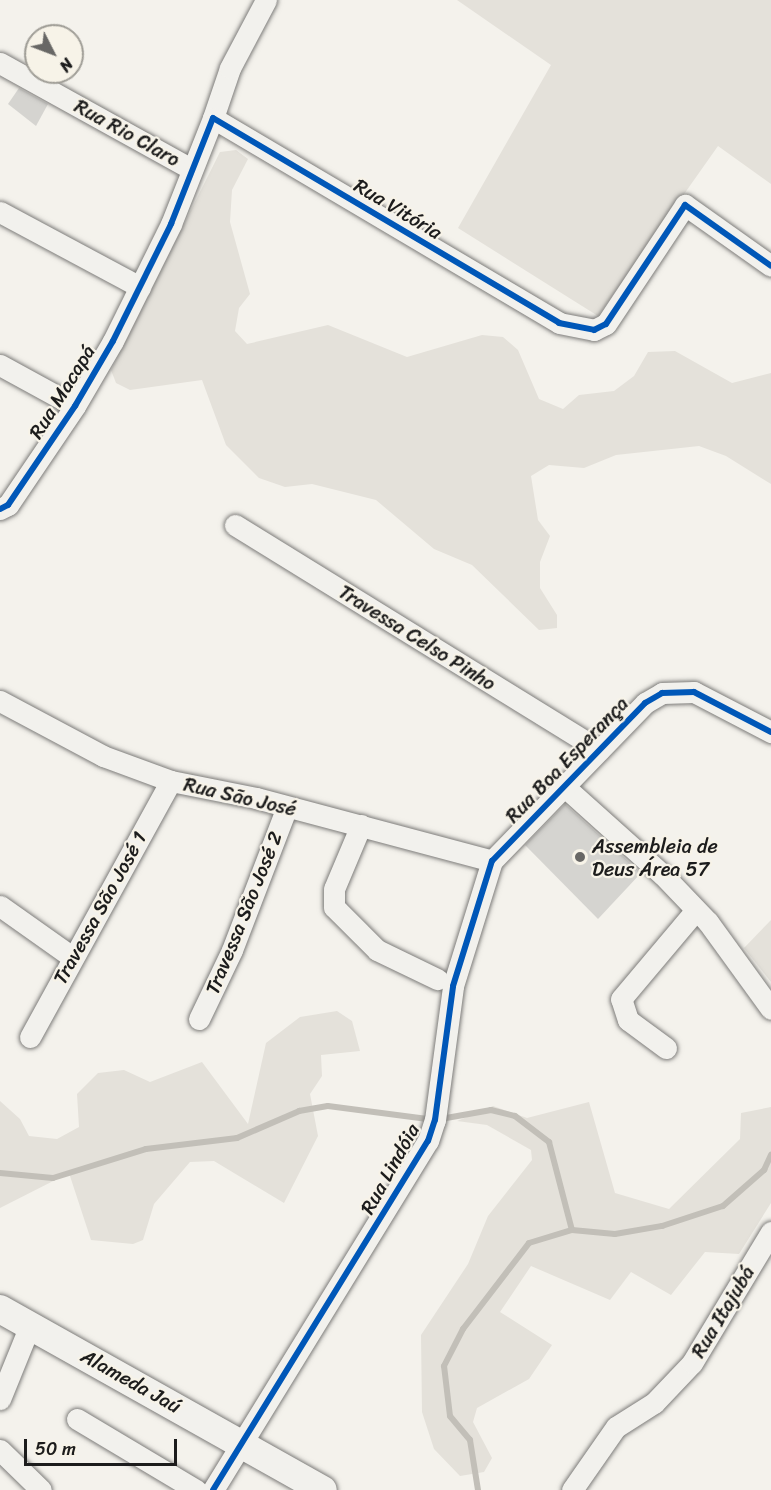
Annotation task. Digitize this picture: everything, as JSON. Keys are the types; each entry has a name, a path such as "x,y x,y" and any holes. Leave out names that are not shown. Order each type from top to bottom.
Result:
{"main road":[{"name":"Alameda Jaú","path":"0,1309 323,1490"}],"street":[{"path":"0,212 141,287 213,118 230,68 266,0"},
{"name":"Rua Rio Claro","path":"0,63 191,169"},
{"name":"Rua Vitória","path":"213,118 540,315 581,328 594,330 606,324 685,205 771,266"},
{"name":"Rua Macapá","path":"2,509 75,406 141,287"},
{"path":"0,365 75,406"},
{"name":"Travessa Celso Pinho","path":"235,525 599,750"},
{"name":"Rua Boa Esperança","path":"492,861 566,788 645,703 678,690 694,692 771,732"},
{"name":"Rua São José","path":"0,701 103,756 171,781 361,825 492,861"},
{"name":"Travessa São José 1","path":"30,1037 72,957 171,781"},
{"path":"566,788 696,910 771,1009"},
{"name":"Travessa São José 2","path":"199,1019 232,950 287,807"},
{"path":"361,825 334,889 334,907 377,950 437,979"},
{"name":"Rua Lindóia","path":"213,1490 241,1442 355,1266 428,1142 435,1120 453,986 492,861"},
{"path":"0,906 72,957"},
{"path":"666,1048 628,1020 621,999 696,910"},
{"name":"Rua Itajubá","path":"572,1490 616,1427 654,1403 692,1363 771,1232"},
{"path":"0,1399 30,1324"},
{"path":"77,1419 196,1490"},
{"path":"0,1450 41,1490"}],"shaded area":[{"path":"457,0 771,0 771,184 718,146 598,316 458,228 551,65"},
{"path":"236,150 248,159 232,190 230,222 250,294 239,308 235,331 247,344 328,325 407,357 482,335 503,337 518,350 539,399 563,409 579,395 614,391 634,376 648,352 675,351 732,383 771,373 771,484 726,456 699,446 616,455 584,468 549,465 531,476 538,520 550,536 540,562 540,588 557,615 557,628 539,630 472,565 434,549 376,500 312,484 285,487 259,478 226,445 202,380 130,390 116,383 111,370 220,152"},
{"path":"771,920 771,982 744,948"},
{"path":"337,1011 352,1021 360,1051 321,1055 322,1076 310,1094 318,1136 284,1203 214,1161 190,1162 154,1204 143,1240 133,1244 91,1240 69,1173 0,1208 0,1101 20,1119 29,1136 57,1139 79,1127 77,1094 98,1073 124,1070 150,1082 202,1062 248,1124 266,1043 300,1017"},
{"path":"589,1102 615,1193 669,1209 740,1139 741,1113 771,1107 771,1203 739,1254 705,1252 671,1295 631,1272 610,1300 531,1266 500,1312 552,1345 529,1379 477,1408 473,1422 492,1458 484,1472 460,1476 434,1449 422,1412 421,1335 468,1264 488,1216 532,1160 531,1150 487,1125 457,1121 493,1106 527,1118"}],"building":[{"path":"19,88 48,104 36,126 8,104"},
{"name":"Assembleia de Deus Área 57","path":"565,804 641,873 598,919 525,845"}],"waterway":[{"path":"0,1173 53,1178 146,1149 237,1138 299,1111 328,1106 435,1120 491,1110 515,1116 549,1142 572,1230"},
{"path":"478,1490 470,1440 450,1416 444,1366 463,1329 529,1243 572,1230 615,1234 662,1226 723,1206 764,1170 771,1155"}],"cycle path":[{"path":"0,509 8,505 75,406 113,341 171,224 213,118 559,323 594,330 606,324 685,205 771,266"},
{"path":"213,1490 428,1141 435,1120 453,986 492,861 645,703 662,693 694,692 771,732"}],"place":[{"name":"Assembleia de Deus Área 57","path":"580,857"}]}
